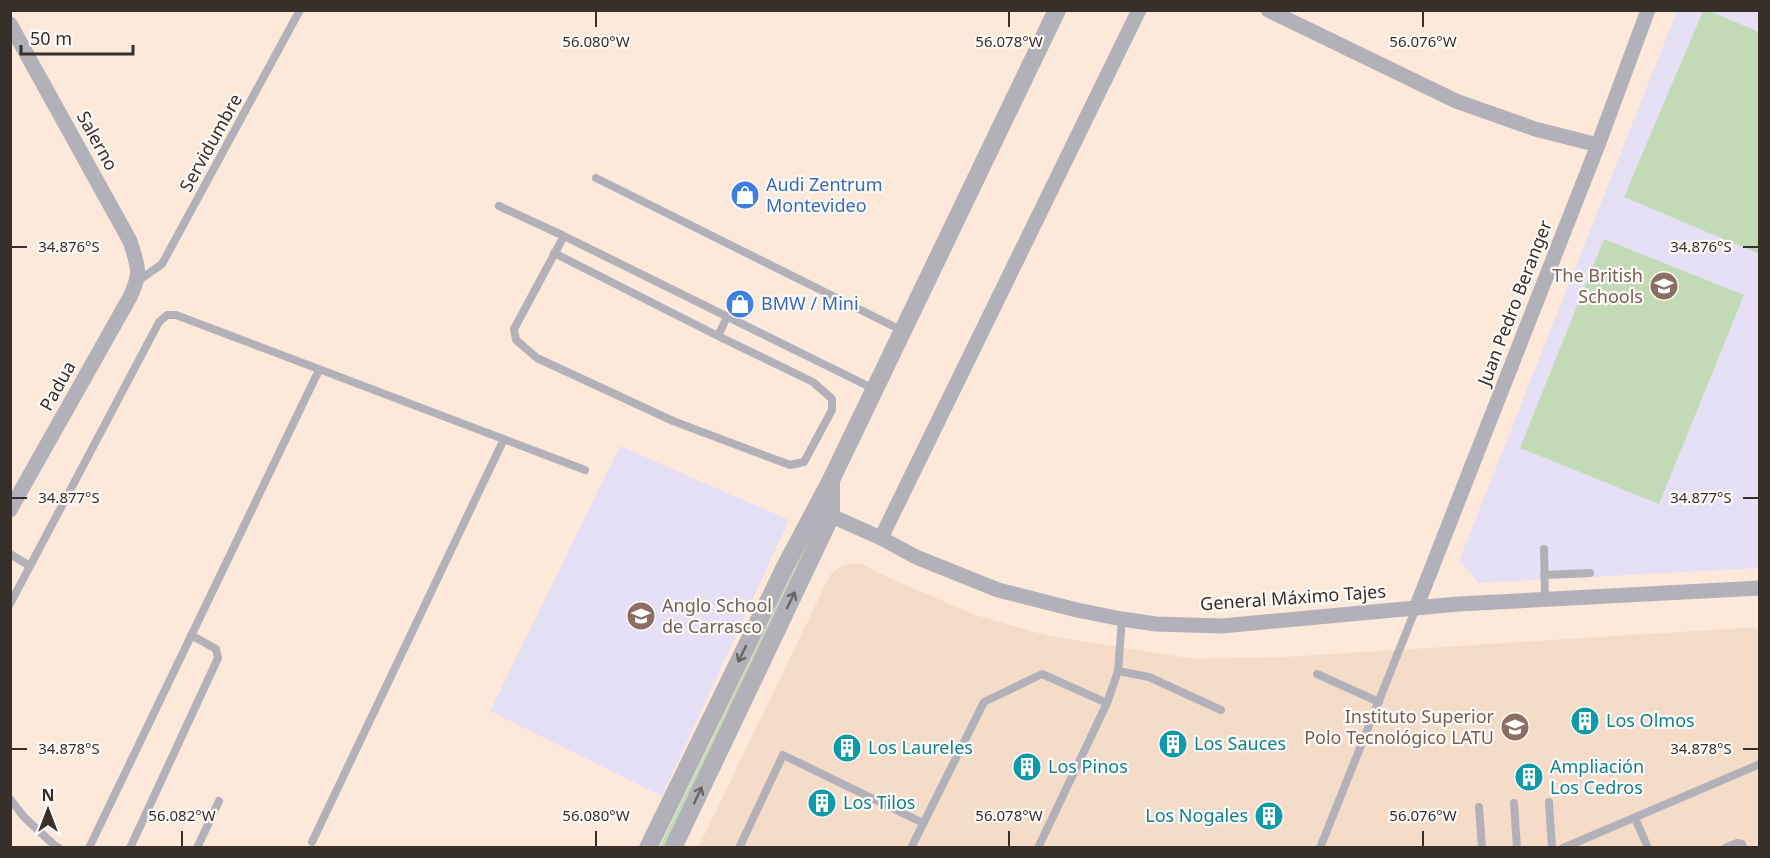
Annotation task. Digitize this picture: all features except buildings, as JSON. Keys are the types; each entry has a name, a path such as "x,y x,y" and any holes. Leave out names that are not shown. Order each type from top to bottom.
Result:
{"street":[{"path":"673,848 823,512 831,480 1058,10"},
{"path":"881,538 1139,10"},
{"path":"1268,10 1456,101 1535,129 1598,145"},
{"name":"Juan Pedro Beranger","path":"1416,608 1598,145 1648,10"},
{"name":"Salerno","path":"10,24 130,241 138,266 138,280"},
{"name":"Padua","path":"10,510 138,280"},
{"path":"648,848 823,512"},
{"name":"General Máximo Tajes","path":"823,512 881,538 916,557 998,590 1122,620 1156,624 1222,626 1416,608 1760,588"}],"lane":[{"name":"Servidumbre","path":"138,280 162,264 300,10"},
{"path":"596,178 903,331"},
{"path":"499,206 874,389"},
{"path":"554,253 813,382 832,399 832,410 804,462 790,465 673,421 537,358 516,340 514,329 554,253 564,236"},
{"path":"10,604 159,322 167,315 176,315 585,470"},
{"path":"718,336 727,317"},
{"path":"89,848 320,370"},
{"path":"312,842 504,439"},
{"path":"1544,549 1545,599"},
{"path":"10,554 30,566"},
{"path":"1544,575 1590,573"},
{"path":"1320,848 1416,608"},
{"path":"1038,848 1107,703 1118,671 1122,620"},
{"path":"130,848 218,658 216,649 191,635"},
{"path":"1118,671 1149,677 1221,710"},
{"path":"911,848 984,702 1042,674 1107,703"},
{"path":"1317,674 1379,702"},
{"path":"739,848 783,755 923,823"},
{"path":"1563,848 1760,764"},
{"path":"10,799 24,817 58,848"},
{"path":"197,848 219,801"},
{"path":"1549,802 1552,848"},
{"path":"1515,803 1517,848"},
{"path":"1479,807 1482,848"},
{"path":"1635,818 1648,848"},
{"path":"1725,848 1737,843 1742,844 1743,848"}],"shaded area":[{"name":"The British Schools","path":"1677,11 1759,11 1759,568 1479,583 1459,561"},
{"name":"Anglo School de Carrasco","path":"620,446 789,520 662,796 490,711"},
{"path":"860,563 975,615 1049,636 1195,659 1284,657 1759,627 1759,847 698,848 830,575 843,565"}],"green space":[{"path":"1703,11 1709,11 1759,32 1759,254 1624,197"},
{"path":"1604,239 1744,295 1659,504 1520,448"},
{"path":"817,522 821,525 664,847 659,848"}],"place":[{"name":"Audi Zentrum Montevideo","path":"745,195"},
{"name":"The British Schools","path":"1664,286"},
{"name":"BMW / Mini","path":"740,304"},
{"name":"Anglo School de Carrasco","path":"641,616"},
{"name":"Los Olmos","path":"1585,721"},
{"name":"Instituto Superior Polo Tecnológico LATU","path":"1515,727"},
{"name":"Los Sauces","path":"1173,744"},
{"name":"Los Laureles","path":"847,748"},
{"name":"Los Pinos","path":"1027,767"},
{"name":"Ampliación Los Cedros","path":"1529,777"},
{"name":"Los Tilos","path":"822,803"},
{"name":"Los Nogales","path":"1269,816"}]}
